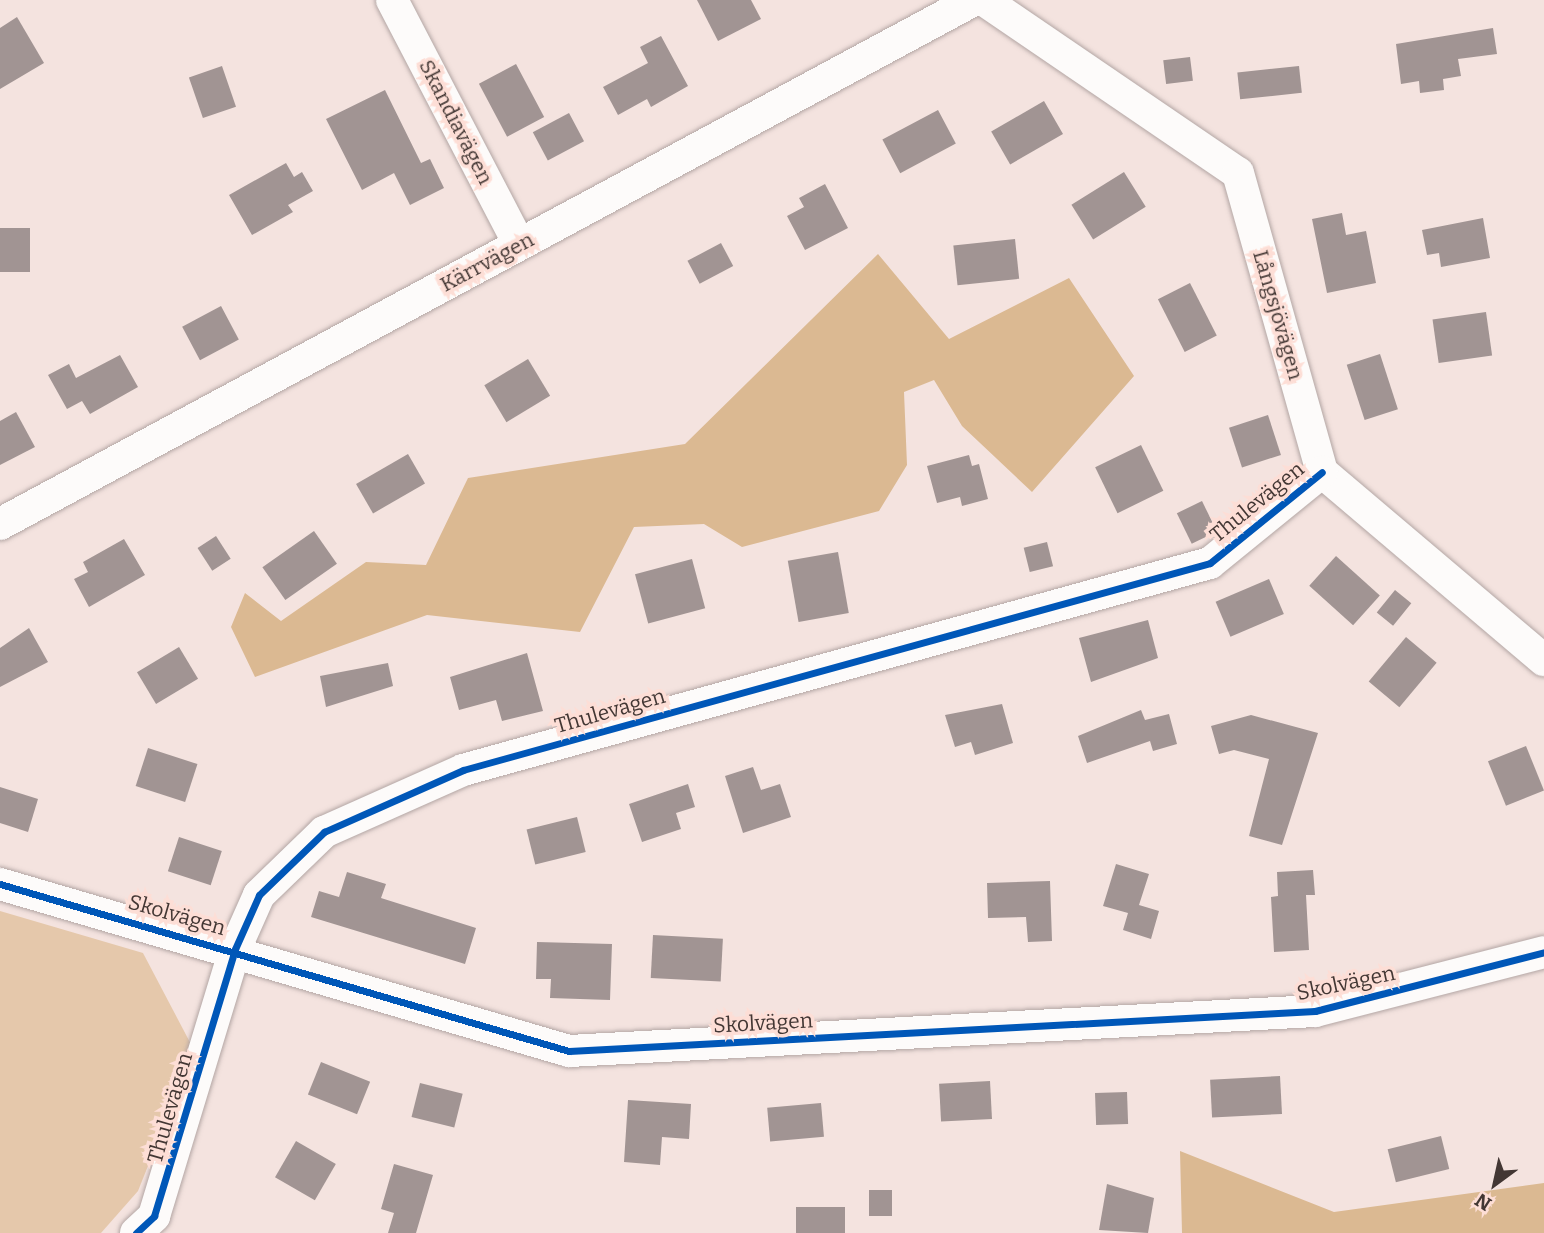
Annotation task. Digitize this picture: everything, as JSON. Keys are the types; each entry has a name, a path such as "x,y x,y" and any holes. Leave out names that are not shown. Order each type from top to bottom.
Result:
{"street":[{"name":"Skandiavägen","path":"392,0 519,244"},
{"name":"Kärrvägen","path":"0,524 974,0"},
{"name":"Långsjövägen","path":"984,0 1238,173 1322,472"},
{"path":"1322,472 1544,660"},
{"name":"Thulevägen","path":"136,1233 154,1216 167,1181 235,949 259,895 324,832 463,770 1210,563 1322,472"},
{"name":"Skolvägen","path":"0,884 235,949 569,1051 1315,1011 1544,952"}],"shaded area":[{"path":"878,254 949,339 1069,278 1134,376 1032,492 962,426 934,380 904,392 907,465 879,511 742,547 704,524 634,527 580,632 427,615 255,677 231,627 245,593 281,621 366,562 426,565 468,478 685,444"},
{"path":"0,911 143,953 194,1050 138,1191 101,1233 0,1233"},
{"path":"1180,1151 1334,1212 1544,1183 1544,1233 1182,1233"}],"building":[{"path":"697,0 751,0 761,19 718,41"},
{"path":"17,17 44,63 0,89 0,28"},
{"path":"1493,28 1497,54 1458,59 1461,76 1443,79 1444,90 1420,93 1419,81 1401,84 1396,44"},
{"path":"661,36 688,86 651,107 647,99 618,115 603,87 648,63 640,47"},
{"path":"1190,57 1193,81 1166,84 1163,60"},
{"path":"516,64 544,117 507,137 479,84"},
{"path":"222,66 236,107 203,118 189,77"},
{"path":"1299,66 1302,93 1240,99 1237,72"},
{"path":"385,90 421,163 430,159 444,188 410,205 394,173 362,190 326,119"},
{"path":"1044,101 1063,134 1010,164 991,132"},
{"path":"938,110 956,144 900,173 882,140"},
{"path":"569,113 584,141 548,161 533,132"},
{"path":"286,163 294,177 302,172 313,191 288,205 293,212 252,235 229,195"},
{"path":"1124,172 1146,207 1093,240 1071,205"},
{"path":"825,184 848,228 805,250 787,216 804,207 799,198"},
{"path":"1342,213 1346,235 1366,231 1376,283 1327,293 1312,219"},
{"path":"1483,218 1490,258 1441,267 1439,253 1427,255 1422,230"},
{"path":"0,228 30,228 30,272 0,272"},
{"path":"1015,239 1019,279 958,285 953,245"},
{"path":"721,243 733,266 700,284 687,261"},
{"path":"1190,283 1217,336 1185,352 1158,299"},
{"path":"221,306 239,340 200,360 182,327"},
{"path":"1486,312 1492,356 1439,363 1433,320"},
{"path":"1380,354 1398,409 1365,420 1347,365"},
{"path":"120,355 138,387 90,414 82,401 67,409 48,375 69,364 76,378"},
{"path":"528,359 550,396 506,422 484,385"},
{"path":"16,412 35,447 0,465 0,421"},
{"path":"1268,415 1281,455 1242,468 1229,428"},
{"path":"1141,445 1163,491 1118,513 1095,467"},
{"path":"408,454 425,483 373,513 356,484"},
{"path":"969,455 972,466 979,464 988,499 962,506 960,497 937,503 927,466"},
{"path":"1202,501 1217,532 1192,544 1177,513"},
{"path":"314,531 337,564 285,600 262,567"},
{"path":"216,536 231,559 212,571 198,548"},
{"path":"124,539 145,575 89,607 74,579 88,572 83,562"},
{"path":"1047,542 1053,566 1030,572 1024,548"},
{"path":"838,552 849,613 799,622 788,561"},
{"path":"1336,556 1380,595 1353,625 1309,586"},
{"path":"692,559 705,608 648,624 635,574"},
{"path":"1269,579 1284,614 1230,637 1216,602"},
{"path":"1395,590 1411,603 1393,626 1377,613"},
{"path":"1148,620 1158,658 1091,682 1079,638"},
{"path":"29,628 48,662 0,687 0,648"},
{"path":"1406,637 1437,663 1399,707 1369,681"},
{"path":"179,647 198,679 156,704 137,672"},
{"path":"527,653 543,711 502,721 496,700 459,710 450,677"},
{"path":"388,663 393,686 326,707 320,676"},
{"path":"1002,704 1013,743 975,755 971,742 955,747 945,715"},
{"path":"1141,710 1145,720 1169,714 1177,744 1153,751 1150,741 1087,763 1078,736"},
{"path":"1251,715 1318,733 1282,845 1249,836 1269,759 1234,750 1219,754 1211,726"},
{"path":"1526,746 1544,791 1506,806 1488,761"},
{"path":"148,748 197,764 185,802 136,786"},
{"path":"753,767 761,790 780,784 791,817 743,833 725,776"},
{"path":"688,784 695,807 676,813 681,829 642,842 629,804"},
{"path":"0,787 38,799 28,832 0,823"},
{"path":"577,817 586,852 535,865 527,830"},
{"path":"179,837 222,851 211,885 168,871"},
{"path":"1116,864 1149,874 1139,905 1159,911 1151,939 1123,930 1128,913 1103,906"},
{"path":"1313,870 1315,895 1306,895 1309,950 1274,952 1271,897 1278,896 1277,872"},
{"path":"347,872 386,884 381,898 476,928 465,964 311,917 319,891 339,897"},
{"path":"1050,881 1052,941 1028,942 1026,917 988,918 987,883"},
{"path":"653,935 723,939 721,982 651,978"},
{"path":"537,942 612,944 610,1000 550,998 551,979 536,979"},
{"path":"321,1062 370,1082 357,1114 308,1094"},
{"path":"1280,1076 1282,1114 1212,1118 1210,1080"},
{"path":"990,1081 992,1119 941,1122 939,1084"},
{"path":"420,1083 463,1094 454,1128 412,1117"},
{"path":"1127,1092 1128,1124 1096,1125 1095,1093"},
{"path":"628,1100 691,1104 689,1139 662,1137 660,1165 624,1162"},
{"path":"821,1103 824,1137 770,1142 767,1108"},
{"path":"1441,1136 1449,1169 1396,1182 1388,1149"},
{"path":"296,1141 336,1164 315,1200 275,1177"},
{"path":"394,1164 433,1175 416,1233 388,1233 394,1213 381,1209"},
{"path":"1107,1184 1154,1198 1148,1233 1099,1230"},
{"path":"869,1190 892,1190 892,1216 869,1216"},
{"path":"796,1207 845,1207 845,1233 796,1233"}],"cycle path":[{"path":"136,1233 154,1216 235,949 259,895 324,832 463,770 1210,563 1322,472"},
{"path":"0,884 569,1051 1315,1011 1544,952"}]}
